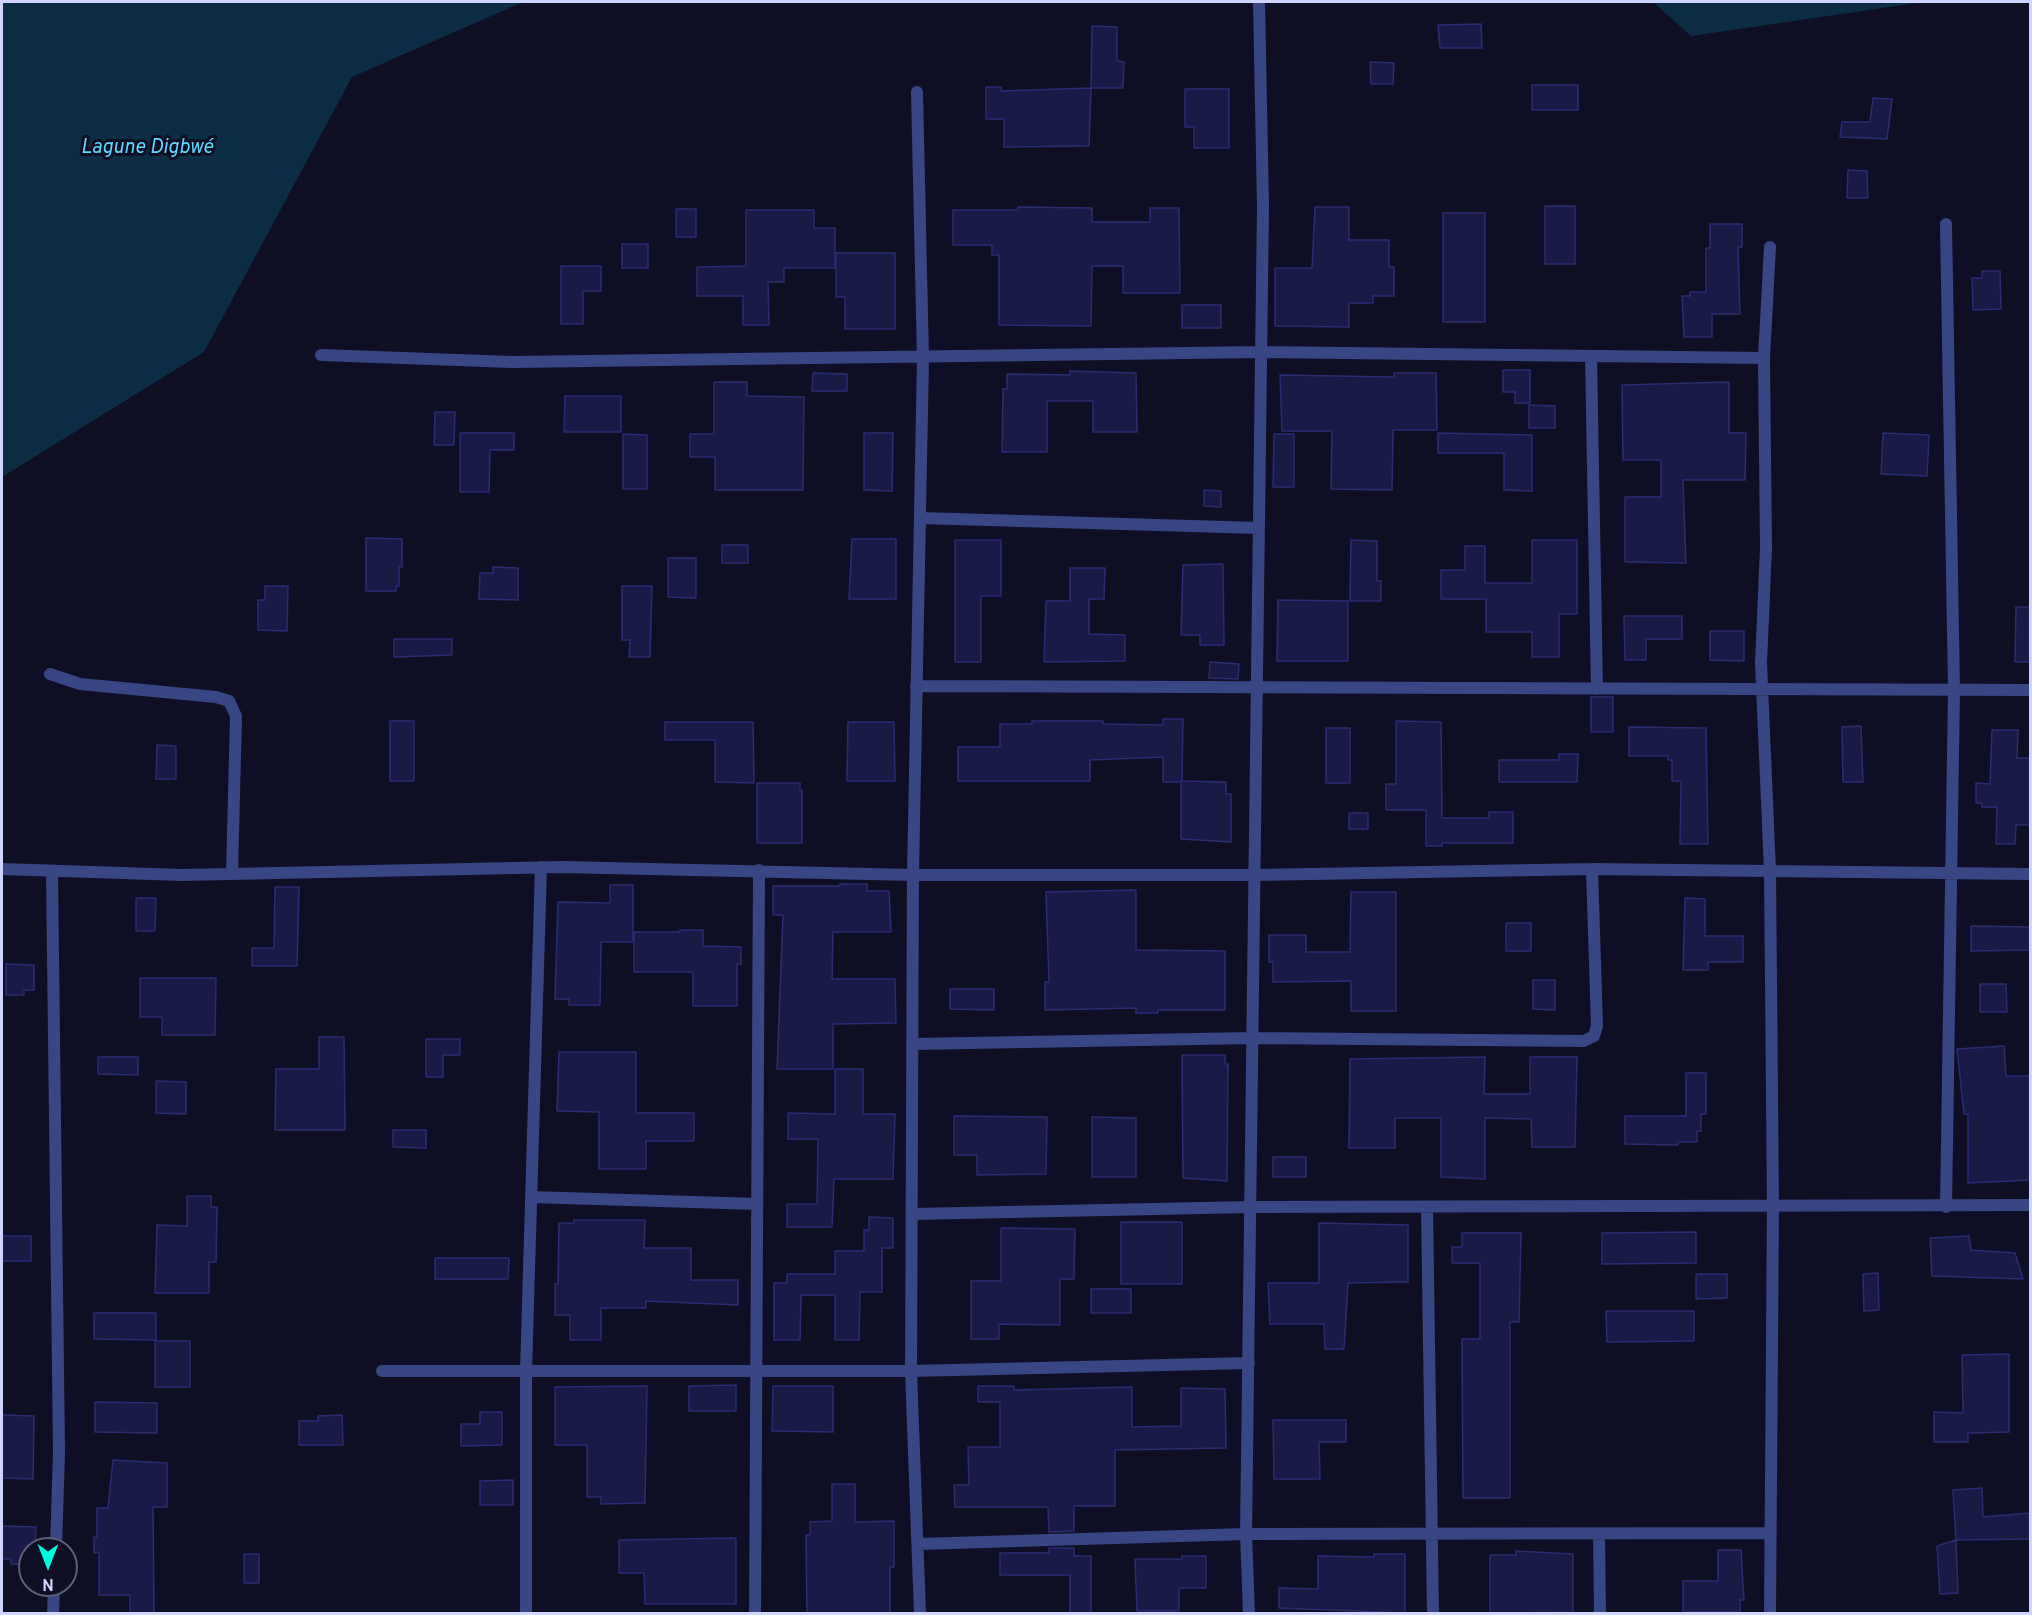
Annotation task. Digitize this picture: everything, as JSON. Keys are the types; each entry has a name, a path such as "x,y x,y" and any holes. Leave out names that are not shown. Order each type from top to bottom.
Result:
{"street":[{"path":"1249,1614 1246,1533 1263,206 1259,2"},
{"path":"917,92 923,358 913,875 911,1371 920,1614"},
{"path":"1946,224 1954,690 1946,1207"},
{"path":"1770,247 1764,358 1766,548 1762,690 1770,871 1773,1207 1770,1614"},
{"path":"321,355 512,362 1261,352 1764,358"},
{"path":"1591,356 1597,689"},
{"path":"920,518 1259,528"},
{"path":"50,674 80,684 216,697 229,701 236,716 232,874"},
{"path":"916,686 2031,690"},
{"path":"526,1614 526,1371 541,867"},
{"path":"2,869 232,874 541,867 913,875 1255,875 1592,869 1951,875 2031,874"},
{"path":"912,1044 1253,1038 1584,1041 1594,1036 1597,1026 1592,869"},
{"path":"52,870 59,1441 56,1537"},
{"path":"755,1614 759,870"},
{"path":"531,1197 757,1204"},
{"path":"912,1214 1251,1207 2031,1205"},
{"path":"1427,1207 1433,1535 1432,1614"},
{"path":"382,1371 911,1371 1249,1363"},
{"path":"919,1544 1246,1533 1433,1535 1770,1533"},
{"path":"1599,1534 1600,1614"},
{"path":"53,1614 54,1597"}],"water":[{"name":"Lagune Digbwé","path":"2,2 523,2 352,77 204,352 2,477"},
{"path":"1653,2 1924,2 1691,36"}],"building":[{"path":"1481,24 1482,48 1440,48 1438,25"},
{"path":"1092,26 1117,27 1117,61 1124,62 1123,88 1091,88"},
{"path":"1370,62 1394,63 1393,84 1371,84"},
{"path":"1532,85 1578,85 1578,110 1532,110"},
{"path":"986,87 1001,87 1001,91 1091,88 1089,146 1004,147 1004,119 986,119"},
{"path":"1185,89 1229,89 1229,148 1194,148 1194,127 1185,127"},
{"path":"1873,98 1892,99 1887,139 1840,137 1842,122 1870,122"},
{"path":"1848,170 1867,171 1868,198 1847,198"},
{"path":"1545,206 1575,206 1575,264 1545,264"},
{"path":"1018,207 1092,208 1092,222 1150,222 1150,208 1179,208 1180,293 1123,293 1123,266 1092,266 1091,326 999,325 999,255 992,255 992,245 953,245 953,210 1018,210"},
{"path":"1315,207 1349,207 1349,240 1389,240 1389,267 1394,267 1394,296 1373,296 1373,303 1349,303 1349,327 1275,326 1275,268 1312,268"},
{"path":"676,209 696,209 696,237 676,237"},
{"path":"746,210 814,210 814,228 835,228 835,268 784,268 784,282 768,282 769,325 743,325 743,296 697,296 697,267 746,266"},
{"path":"1443,213 1485,213 1485,322 1443,322"},
{"path":"1710,224 1742,224 1742,247 1738,247 1740,314 1712,314 1712,337 1684,337 1682,296 1690,296 1690,292 1706,292 1706,248 1710,248"},
{"path":"622,244 648,244 648,268 622,268"},
{"path":"836,253 895,253 895,329 845,329 845,297 836,297"},
{"path":"561,266 601,266 601,291 583,291 583,324 561,324"},
{"path":"1982,271 2000,271 2001,309 1973,310 1972,278 1982,278"},
{"path":"1182,305 1221,305 1221,328 1182,328"},
{"path":"1503,370 1530,370 1530,403 1515,403 1515,392 1503,392"},
{"path":"1070,371 1136,373 1137,432 1093,432 1093,401 1047,401 1047,452 1002,452 1003,389 1007,389 1007,374 1070,375"},
{"path":"813,373 847,374 847,391 812,391"},
{"path":"1394,373 1436,373 1437,430 1393,430 1392,490 1331,489 1332,431 1282,431 1280,375 1394,377"},
{"path":"714,382 747,382 747,396 804,397 803,490 715,490 715,457 690,457 690,434 714,434"},
{"path":"1729,382 1729,433 1746,433 1745,480 1683,480 1686,563 1625,562 1625,497 1661,497 1661,460 1623,460 1622,385"},
{"path":"565,396 621,396 621,432 564,432"},
{"path":"1529,405 1555,406 1555,428 1529,428"},
{"path":"435,412 455,412 454,445 434,445"},
{"path":"460,433 514,433 514,450 490,450 489,492 460,492"},
{"path":"864,433 893,433 892,491 864,490"},
{"path":"1438,433 1532,435 1532,491 1504,490 1504,453 1438,453"},
{"path":"1883,433 1929,435 1927,476 1881,474"},
{"path":"623,434 647,435 647,489 623,489"},
{"path":"1274,434 1294,434 1294,487 1273,487"},
{"path":"1204,490 1221,491 1221,507 1204,506"},
{"path":"366,538 402,539 402,567 399,567 399,586 396,586 396,591 366,591"},
{"path":"852,539 896,539 896,599 849,599"},
{"path":"955,540 1001,540 1001,596 981,596 981,662 955,662"},
{"path":"1351,540 1377,541 1377,581 1381,581 1381,601 1350,601"},
{"path":"1532,540 1577,540 1577,614 1559,614 1559,657 1532,657 1532,632 1486,632 1486,599 1441,599 1441,570 1465,570 1465,546 1485,546 1485,583 1532,583"},
{"path":"722,545 748,545 748,563 722,563"},
{"path":"668,558 696,558 696,598 668,597"},
{"path":"1223,564 1224,645 1200,645 1200,635 1181,635 1183,565"},
{"path":"493,567 518,568 518,600 479,599 480,573 493,573"},
{"path":"1070,568 1105,568 1104,599 1089,599 1089,634 1125,635 1125,661 1044,662 1046,601 1070,601"},
{"path":"265,586 288,586 287,631 258,630 258,600 265,600"},
{"path":"622,586 652,586 650,657 629,657 630,640 622,640"},
{"path":"1278,600 1348,601 1348,661 1277,661"},
{"path":"2016,607 2031,607 2031,662 2015,662"},
{"path":"1624,616 1682,616 1682,639 1646,639 1646,660 1625,660"},
{"path":"1710,631 1744,631 1744,661 1710,660"},
{"path":"394,639 452,639 452,655 394,657"},
{"path":"1210,662 1239,664 1238,679 1209,678"},
{"path":"1591,697 1613,697 1613,732 1591,732"},
{"path":"1163,719 1183,719 1182,781 1226,782 1226,794 1231,794 1231,842 1181,839 1181,782 1163,782 1163,757 1090,760 1090,781 958,781 958,747 1000,747 1000,724 1032,724 1032,721 1103,721 1103,724 1163,725"},
{"path":"390,721 414,721 414,781 390,781"},
{"path":"1396,721 1441,722 1442,818 1489,818 1489,812 1513,812 1513,843 1442,843 1442,846 1426,846 1426,810 1386,810 1386,784 1396,784"},
{"path":"665,722 753,722 754,783 715,782 715,740 665,740"},
{"path":"848,722 894,722 895,781 847,781"},
{"path":"1861,726 1863,782 1843,782 1842,727"},
{"path":"1629,727 1706,728 1708,844 1680,844 1681,781 1672,781 1672,760 1668,760 1668,756 1629,756"},
{"path":"1326,728 1350,728 1350,783 1326,783"},
{"path":"1992,730 2018,730 2017,758 2031,758 2031,825 2016,825 2015,844 1996,844 1997,807 1982,807 1982,803 1976,803 1976,783 1990,784"},
{"path":"157,745 176,746 176,779 156,779"},
{"path":"1559,754 1578,754 1577,782 1499,782 1499,760 1559,760"},
{"path":"757,783 800,783 802,843 757,843"},
{"path":"1349,813 1368,813 1368,829 1349,829"},
{"path":"840,884 867,884 867,891 889,891 891,932 833,932 832,979 895,979 896,1023 833,1024 833,1069 777,1069 783,915 773,915 773,886 840,886"},
{"path":"610,885 633,885 633,942 601,942 600,1005 569,1005 569,999 555,999 558,902 610,903"},
{"path":"275,887 299,887 297,966 252,966 252,948 274,948"},
{"path":"1136,890 1136,950 1225,951 1225,1010 1158,1010 1158,1013 1136,1013 1136,1008 1045,1010 1045,982 1049,982 1046,892"},
{"path":"1351,892 1396,892 1396,1011 1351,1011 1351,981 1273,982 1273,962 1269,962 1269,935 1306,935 1306,952 1350,952"},
{"path":"136,898 156,898 155,931 136,931"},
{"path":"1685,898 1705,899 1705,936 1743,936 1743,962 1708,962 1708,970 1683,970"},
{"path":"1506,923 1531,923 1531,951 1506,951"},
{"path":"1971,926 2031,927 2031,950 1971,951"},
{"path":"680,930 703,930 703,946 741,947 741,964 737,964 737,1006 693,1006 693,972 634,972 634,932 680,932"},
{"path":"6,964 34,965 34,990 24,990 24,995 6,995"},
{"path":"140,978 216,978 215,1035 162,1035 162,1017 140,1017"},
{"path":"1533,980 1555,980 1555,1010 1533,1009"},
{"path":"1980,984 2006,984 2007,1012 1980,1012"},
{"path":"950,989 994,989 994,1010 950,1009"},
{"path":"319,1037 344,1037 345,1130 275,1130 276,1069 319,1069"},
{"path":"426,1039 460,1039 460,1055 443,1055 443,1077 426,1077"},
{"path":"2004,1046 2006,1076 2031,1076 2031,1180 1968,1183 1968,1114 1964,1114 1957,1049"},
{"path":"559,1052 636,1052 636,1113 694,1113 694,1141 646,1141 646,1169 599,1169 599,1112 557,1111"},
{"path":"1182,1055 1225,1055 1225,1064 1228,1064 1227,1181 1183,1178"},
{"path":"98,1057 138,1057 138,1075 98,1074"},
{"path":"1485,1057 1484,1094 1530,1094 1530,1057 1577,1057 1575,1147 1532,1147 1531,1119 1485,1118 1485,1179 1441,1177 1441,1118 1395,1118 1395,1148 1349,1148 1350,1059"},
{"path":"835,1069 863,1069 863,1114 895,1114 893,1179 834,1179 832,1227 787,1227 787,1204 817,1204 818,1139 788,1139 788,1113 835,1114"},
{"path":"1686,1073 1706,1073 1706,1114 1701,1114 1701,1131 1697,1131 1697,1142 1678,1142 1678,1145 1625,1144 1625,1116 1686,1116"},
{"path":"156,1081 186,1082 186,1114 156,1113"},
{"path":"954,1116 1047,1117 1046,1174 977,1175 977,1155 954,1155"},
{"path":"1092,1117 1136,1118 1136,1177 1092,1177"},
{"path":"393,1130 426,1130 426,1148 393,1147"},
{"path":"1273,1157 1306,1157 1306,1177 1273,1177"},
{"path":"187,1196 211,1196 211,1207 217,1207 216,1262 209,1262 209,1293 155,1293 157,1225 187,1226"},
{"path":"869,1217 893,1218 893,1248 882,1248 882,1292 860,1292 859,1340 835,1340 835,1295 801,1295 800,1340 774,1340 774,1283 787,1283 787,1274 835,1274 835,1251 864,1251 864,1230 869,1230"},
{"path":"574,1220 645,1220 644,1248 691,1248 691,1280 738,1280 738,1305 646,1301 646,1308 601,1308 601,1340 570,1340 570,1315 555,1315 555,1284 558,1284 559,1223 574,1223"},
{"path":"1121,1222 1182,1222 1182,1284 1121,1284"},
{"path":"1319,1223 1408,1225 1408,1282 1348,1283 1344,1349 1325,1349 1324,1324 1270,1324 1268,1283 1319,1283"},
{"path":"1001,1228 1075,1229 1074,1279 1060,1279 1060,1325 999,1324 999,1339 971,1339 971,1281 1001,1281"},
{"path":"1696,1232 1696,1263 1602,1264 1602,1233"},
{"path":"1462,1233 1521,1233 1519,1322 1510,1322 1510,1498 1463,1498 1462,1339 1480,1339 1480,1263 1452,1263 1452,1247 1462,1247"},
{"path":"2,1236 31,1236 31,1261 2,1261"},
{"path":"1969,1236 1971,1250 2015,1253 2023,1279 1932,1276 1930,1238"},
{"path":"435,1258 509,1258 508,1279 435,1279"},
{"path":"1878,1273 1879,1310 1864,1311 1863,1274"},
{"path":"1696,1274 1727,1274 1727,1298 1696,1299"},
{"path":"1091,1289 1131,1289 1131,1313 1091,1313"},
{"path":"1606,1311 1694,1311 1694,1341 1607,1342"},
{"path":"94,1313 156,1313 156,1340 94,1339"},
{"path":"155,1341 190,1341 190,1387 155,1387"},
{"path":"2009,1354 2009,1432 1968,1433 1968,1442 1934,1442 1934,1412 1963,1413 1962,1355"},
{"path":"736,1385 736,1411 689,1411 689,1386"},
{"path":"647,1386 645,1503 601,1504 601,1497 587,1497 587,1445 555,1445 555,1387"},
{"path":"773,1386 833,1386 833,1432 772,1431"},
{"path":"978,1386 1014,1386 1014,1390 1132,1387 1132,1427 1181,1426 1181,1388 1225,1389 1226,1448 1115,1450 1115,1506 1074,1506 1074,1531 1049,1532 1048,1507 955,1507 954,1485 969,1485 968,1447 1000,1447 1000,1402 978,1402"},
{"path":"95,1402 157,1403 157,1433 95,1432"},
{"path":"480,1412 502,1412 502,1445 461,1446 461,1424 480,1424"},
{"path":"2,1415 34,1416 33,1479 2,1478"},
{"path":"342,1415 343,1445 299,1445 299,1421 318,1421 318,1416"},
{"path":"1273,1420 1346,1420 1346,1442 1319,1442 1320,1479 1274,1479"},
{"path":"113,1460 167,1463 167,1507 153,1507 154,1614 130,1614 130,1595 99,1595 99,1552 94,1553 94,1537 97,1537 97,1508 108,1508"},
{"path":"513,1480 513,1505 480,1505 480,1481"},
{"path":"832,1484 855,1484 855,1522 894,1521 894,1567 890,1567 890,1613 807,1614 806,1535 810,1535 810,1522 832,1521"},
{"path":"1982,1488 1983,1517 2029,1513 2031,1539 1956,1540 1953,1490"},
{"path":"2,1526 36,1527 36,1537 18,1537 18,1564 11,1564 11,1559 2,1559"},
{"path":"736,1538 736,1604 645,1604 644,1573 619,1573 619,1540"},
{"path":"1956,1540 1958,1593 1940,1594 1937,1546"},
{"path":"1049,1548 1074,1548 1074,1556 1091,1556 1091,1614 1070,1614 1070,1575 1000,1575 1000,1553 1049,1553"},
{"path":"1718,1550 1741,1550 1744,1600 1740,1600 1740,1612 1683,1612 1683,1581 1718,1581"},
{"path":"1516,1551 1573,1554 1573,1612 1490,1613 1490,1555 1516,1555"},
{"path":"244,1554 259,1554 259,1583 244,1583"},
{"path":"1374,1554 1405,1554 1405,1613 1279,1608 1279,1588 1318,1589 1318,1556 1374,1557"},
{"path":"1182,1556 1206,1556 1206,1588 1179,1588 1179,1611 1137,1611 1135,1559 1182,1559"}]}
